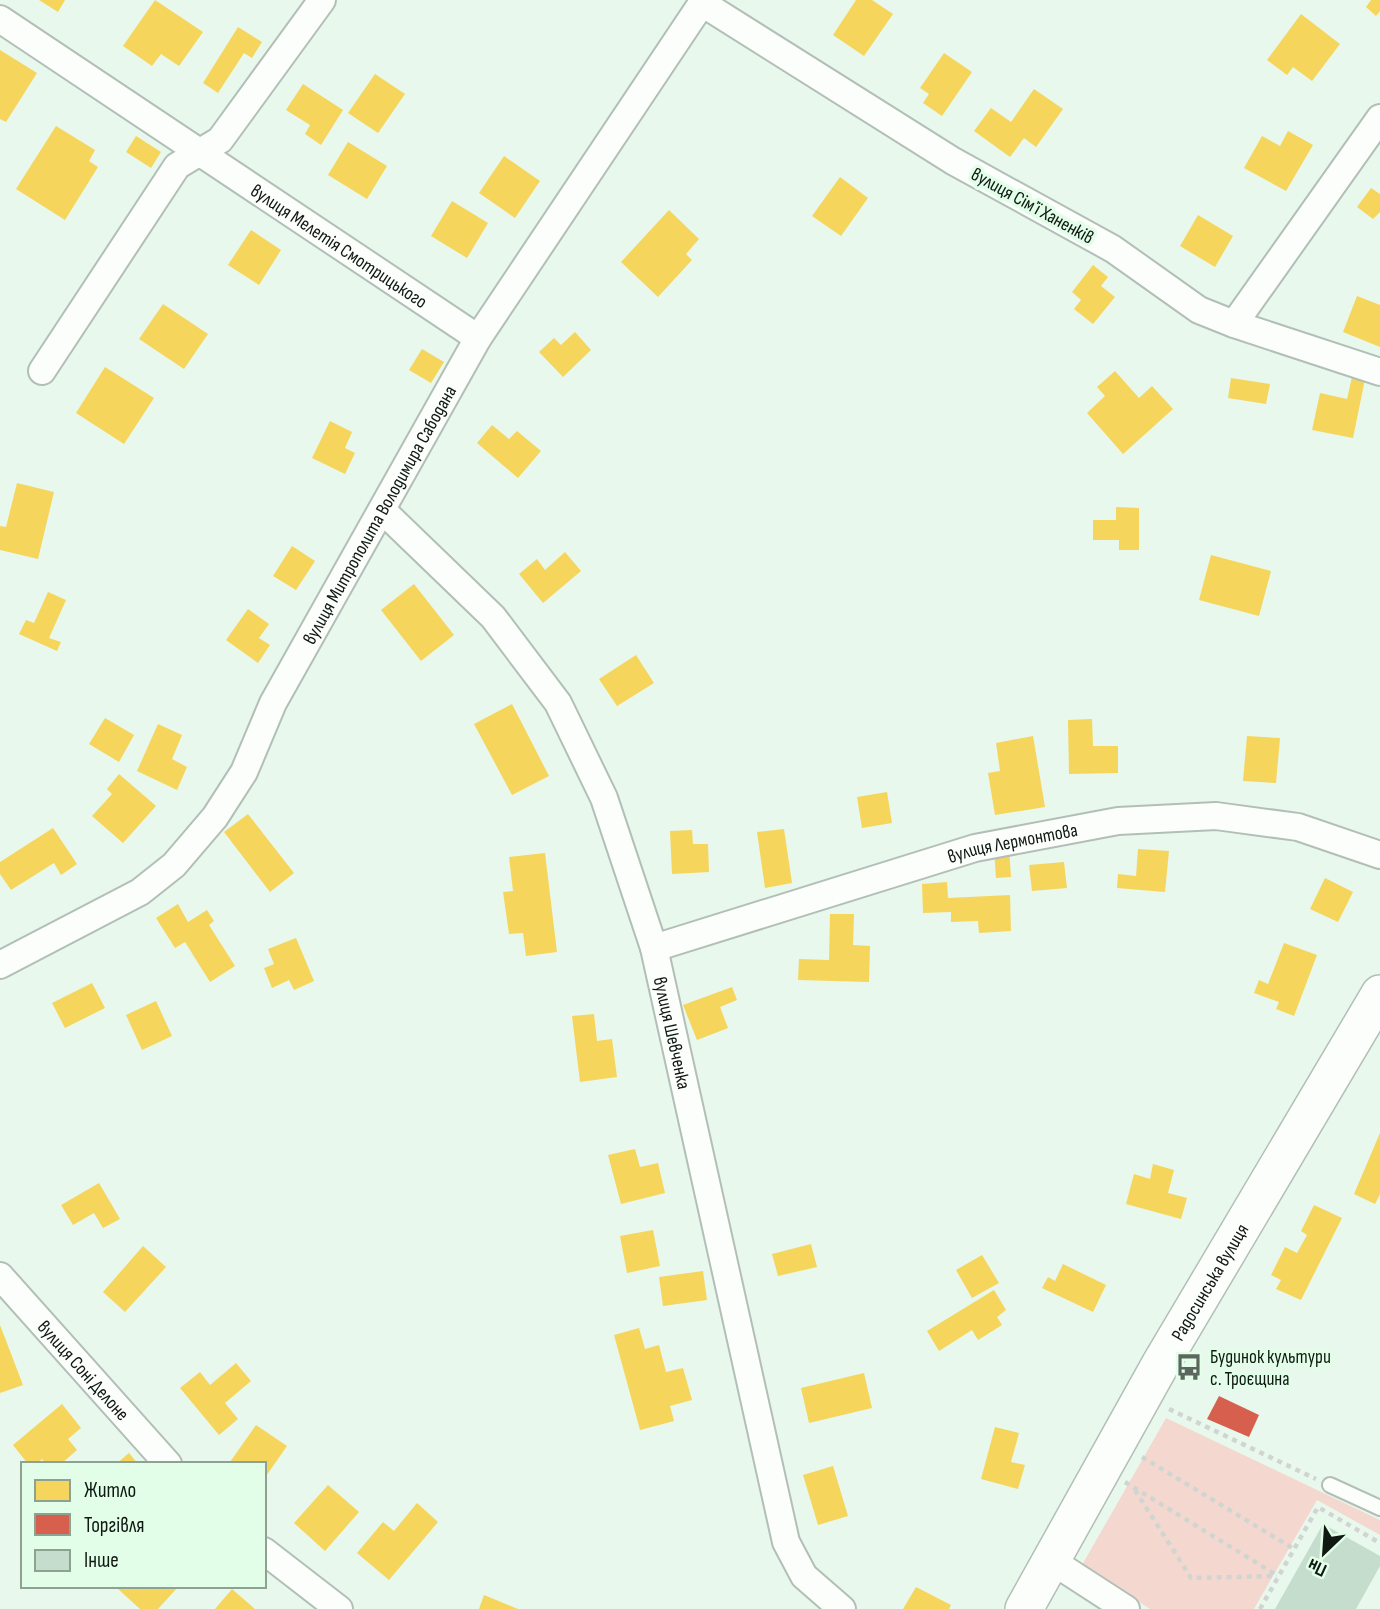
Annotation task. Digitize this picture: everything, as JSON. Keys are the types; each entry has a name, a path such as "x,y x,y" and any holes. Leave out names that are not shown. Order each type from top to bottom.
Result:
{"street":[{"path":"42,371 177,166 220,140 322,0"},
{"name":"вулиця Сімʼї Ханенків","path":"703,1 953,161 1113,249 1199,310 1380,372"},
{"name":"вулиця Митрополита Володимира Сабодана","path":"0,965 140,892 174,865 215,817 244,772 273,703 478,338 703,1"},
{"name":"вулиця Мелетія Смотрицького","path":"0,19 478,338"},
{"path":"1234,324 1380,118"},
{"name":"вулиця Шевченка","path":"383,511 493,617 558,703 604,798 654,948 786,1542 804,1576 842,1609"},
{"name":"вулиця Лермонтова","path":"654,948 975,848 1118,821 1216,816 1298,827 1380,855"},
{"name":"Радосинська вулиця","path":"1024,1609 1052,1561 1118,1466 1144,1395 1380,994"},
{"name":"вулиця Соні Делоне","path":"0,1276 166,1462"},
{"path":"266,1553 340,1609"},
{"path":"1052,1561 1126,1609"}],"lane":[{"path":"1330,1485 1380,1508"}],"path":[{"path":"1144,1395 1176,1413 1330,1485"},
{"path":"1118,1466 1294,1549"},
{"path":"1118,1466 1278,1576"},
{"path":"1118,1466 1191,1578 1278,1576"},
{"path":"1260,1609 1318,1507 1380,1543"}],"shaded area":[{"path":"1166,1418 1380,1520 1380,1535 1317,1500 1254,1609 1150,1609 1082,1565"}],"building: Житло":[{"path":"39,0 65,0 58,12"},
{"path":"155,0 203,32 179,66 161,54 152,66 123,46"},
{"path":"856,0 872,0 893,14 864,56 833,35"},
{"path":"1371,0 1380,0 1380,11 1376,16 1366,7"},
{"path":"1301,14 1340,44 1312,81 1293,67 1287,75 1267,60"},
{"path":"238,27 262,42 252,58 244,53 218,93 203,83"},
{"path":"0,50 37,73 6,122 0,119"},
{"path":"944,53 972,72 942,116 923,103 929,94 920,88"},
{"path":"375,74 405,94 378,133 348,113"},
{"path":"303,84 343,110 321,145 305,134 310,125 286,110"},
{"path":"1034,89 1063,109 1036,147 1024,138 1010,157 974,131 991,108 1011,122"},
{"path":"56,126 95,150 89,161 98,167 65,220 16,189"},
{"path":"1288,131 1313,145 1286,191 1244,168 1262,136 1280,146"},
{"path":"136,136 161,152 151,168 126,152"},
{"path":"348,142 387,166 367,199 328,175"},
{"path":"504,156 540,181 515,218 479,193"},
{"path":"840,177 868,198 841,236 812,216"},
{"path":"1371,188 1380,194 1380,212 1373,219 1357,207"},
{"path":"452,201 488,223 467,258 431,236"},
{"path":"669,210 699,239 686,254 692,260 658,297 621,262"},
{"path":"1198,215 1233,236 1215,267 1180,246"},
{"path":"251,230 281,250 259,285 228,265"},
{"path":"1093,265 1108,277 1101,286 1115,297 1093,324 1074,309 1081,300 1072,292"},
{"path":"1357,296 1380,305 1380,347 1343,332"},
{"path":"163,304 208,334 184,369 139,339"},
{"path":"575,332 591,350 563,377 539,352 554,338 561,345"},
{"path":"422,349 444,362 431,383 409,370"},
{"path":"105,367 154,398 124,444 76,413"},
{"path":"1115,371 1139,398 1152,386 1173,409 1123,454 1087,413 1105,396 1097,387"},
{"path":"1352,377 1365,379 1353,438 1312,430 1320,393 1347,399"},
{"path":"1231,378 1270,384 1266,404 1228,398"},
{"path":"330,421 352,432 345,448 355,453 345,474 312,458"},
{"path":"492,425 509,439 517,431 541,451 518,478 477,443"},
{"path":"17,483 54,492 38,559 0,550 0,526 6,527"},
{"path":"1116,507 1139,508 1139,550 1119,550 1119,540 1093,540 1093,520 1116,520"},
{"path":"292,546 315,561 296,590 273,576"},
{"path":"565,552 581,571 543,603 519,574 537,559 545,570"},
{"path":"1211,555 1271,571 1259,616 1199,600"},
{"path":"414,584 454,635 421,661 381,610"},
{"path":"48,592 66,600 49,638 61,642 57,651 19,634 26,620 34,623"},
{"path":"248,609 269,624 259,638 270,645 258,663 226,640"},
{"path":"636,655 654,683 617,706 599,679"},
{"path":"512,704 549,776 512,795 474,724"},
{"path":"105,718 134,735 119,762 89,744"},
{"path":"1092,719 1093,746 1118,746 1118,773 1069,774 1068,720"},
{"path":"158,724 182,735 172,759 187,767 177,790 137,771"},
{"path":"1033,736 1045,807 995,815 988,773 1000,771 996,743"},
{"path":"1247,736 1280,738 1276,783 1243,781"},
{"path":"119,774 156,806 123,843 92,816 112,794 107,789"},
{"path":"887,792 892,823 862,828 857,797"},
{"path":"248,814 294,873 270,892 224,832"},
{"path":"53,828 77,864 61,875 54,863 11,890 0,874 0,862"},
{"path":"784,829 792,883 765,888 757,832"},
{"path":"692,830 693,844 708,844 709,872 672,874 670,831"},
{"path":"1009,848 1011,877 996,878 994,849"},
{"path":"1138,849 1169,851 1165,892 1117,888 1118,874 1136,876"},
{"path":"545,853 557,952 526,956 523,933 509,934 503,892 513,891 509,857"},
{"path":"1064,862 1067,888 1032,891 1029,865"},
{"path":"1325,878 1353,892 1338,922 1310,909"},
{"path":"947,882 948,898 1010,895 1011,931 979,933 978,921 951,922 951,912 923,913 922,884"},
{"path":"178,904 188,922 207,910 214,921 209,925 235,966 210,982 185,942 175,948 156,918"},
{"path":"830,914 854,914 853,945 870,946 869,982 798,980 799,959 829,960"},
{"path":"296,938 314,981 294,990 289,980 272,988 264,968 274,964 268,949"},
{"path":"1284,943 1317,955 1294,1016 1276,1009 1279,1002 1254,993 1259,980 1268,984"},
{"path":"92,983 105,1008 65,1028 52,1003"},
{"path":"732,987 737,1000 720,1007 728,1028 697,1040 683,1005"},
{"path":"156,1001 172,1036 142,1050 126,1015"},
{"path":"594,1014 597,1041 612,1039 617,1077 580,1082 572,1016"},
{"path":"1380,1133 1380,1194 1375,1204 1354,1194"},
{"path":"635,1149 640,1167 658,1163 665,1193 621,1204 608,1155"},
{"path":"1153,1164 1174,1170 1168,1193 1187,1198 1181,1219 1126,1204 1134,1174 1150,1179"},
{"path":"99,1183 120,1219 103,1228 94,1213 73,1225 61,1205"},
{"path":"1314,1205 1342,1218 1301,1300 1276,1289 1281,1280 1271,1275 1285,1247 1297,1253 1307,1235 1301,1231"},
{"path":"653,1230 660,1266 627,1273 620,1236"},
{"path":"811,1244 817,1267 778,1276 772,1254"},
{"path":"143,1246 166,1267 125,1312 103,1292"},
{"path":"982,1255 999,1283 972,1298 956,1270"},
{"path":"1063,1264 1106,1285 1093,1312 1042,1288 1048,1277 1055,1281"},
{"path":"703,1271 707,1300 663,1306 659,1277"},
{"path":"994,1290 1006,1310 997,1317 1002,1325 978,1340 972,1330 939,1351 927,1331"},
{"path":"0,1325 23,1385 0,1393"},
{"path":"639,1328 645,1349 659,1345 666,1372 683,1368 692,1400 670,1406 674,1421 640,1430 614,1335"},
{"path":"236,1363 251,1381 225,1403 238,1419 219,1435 180,1388 200,1372 210,1385"},
{"path":"864,1373 872,1408 809,1423 801,1388"},
{"path":"62,1404 81,1428 68,1439 77,1450 63,1462 44,1462 42,1459 39,1462 26,1462 13,1445"},
{"path":"256,1425 287,1446 266,1476 266,1462 230,1462"},
{"path":"995,1427 1019,1433 1011,1462 1025,1465 1018,1489 981,1479"},
{"path":"129,1453 136,1462 118,1462"},
{"path":"833,1466 848,1516 818,1525 803,1475"},
{"path":"328,1485 359,1512 325,1551 294,1523"},
{"path":"417,1503 438,1522 389,1580 357,1553 383,1522 394,1531"},
{"path":"916,1587 951,1605 949,1609 903,1609"},
{"path":"117,1588 177,1588 158,1609 140,1609"},
{"path":"232,1589 255,1609 215,1609"},
{"path":"484,1595 518,1609 479,1609"}],"building: Торгівля":[{"path":"1219,1396 1259,1415 1249,1437 1207,1419"}],"building: Інше":[{"path":"1323,1524 1380,1556 1380,1566 1356,1609 1275,1609"}],"place":[{"name":"Будинок культури с. Троєщина","path":"1189,1367"}]}
